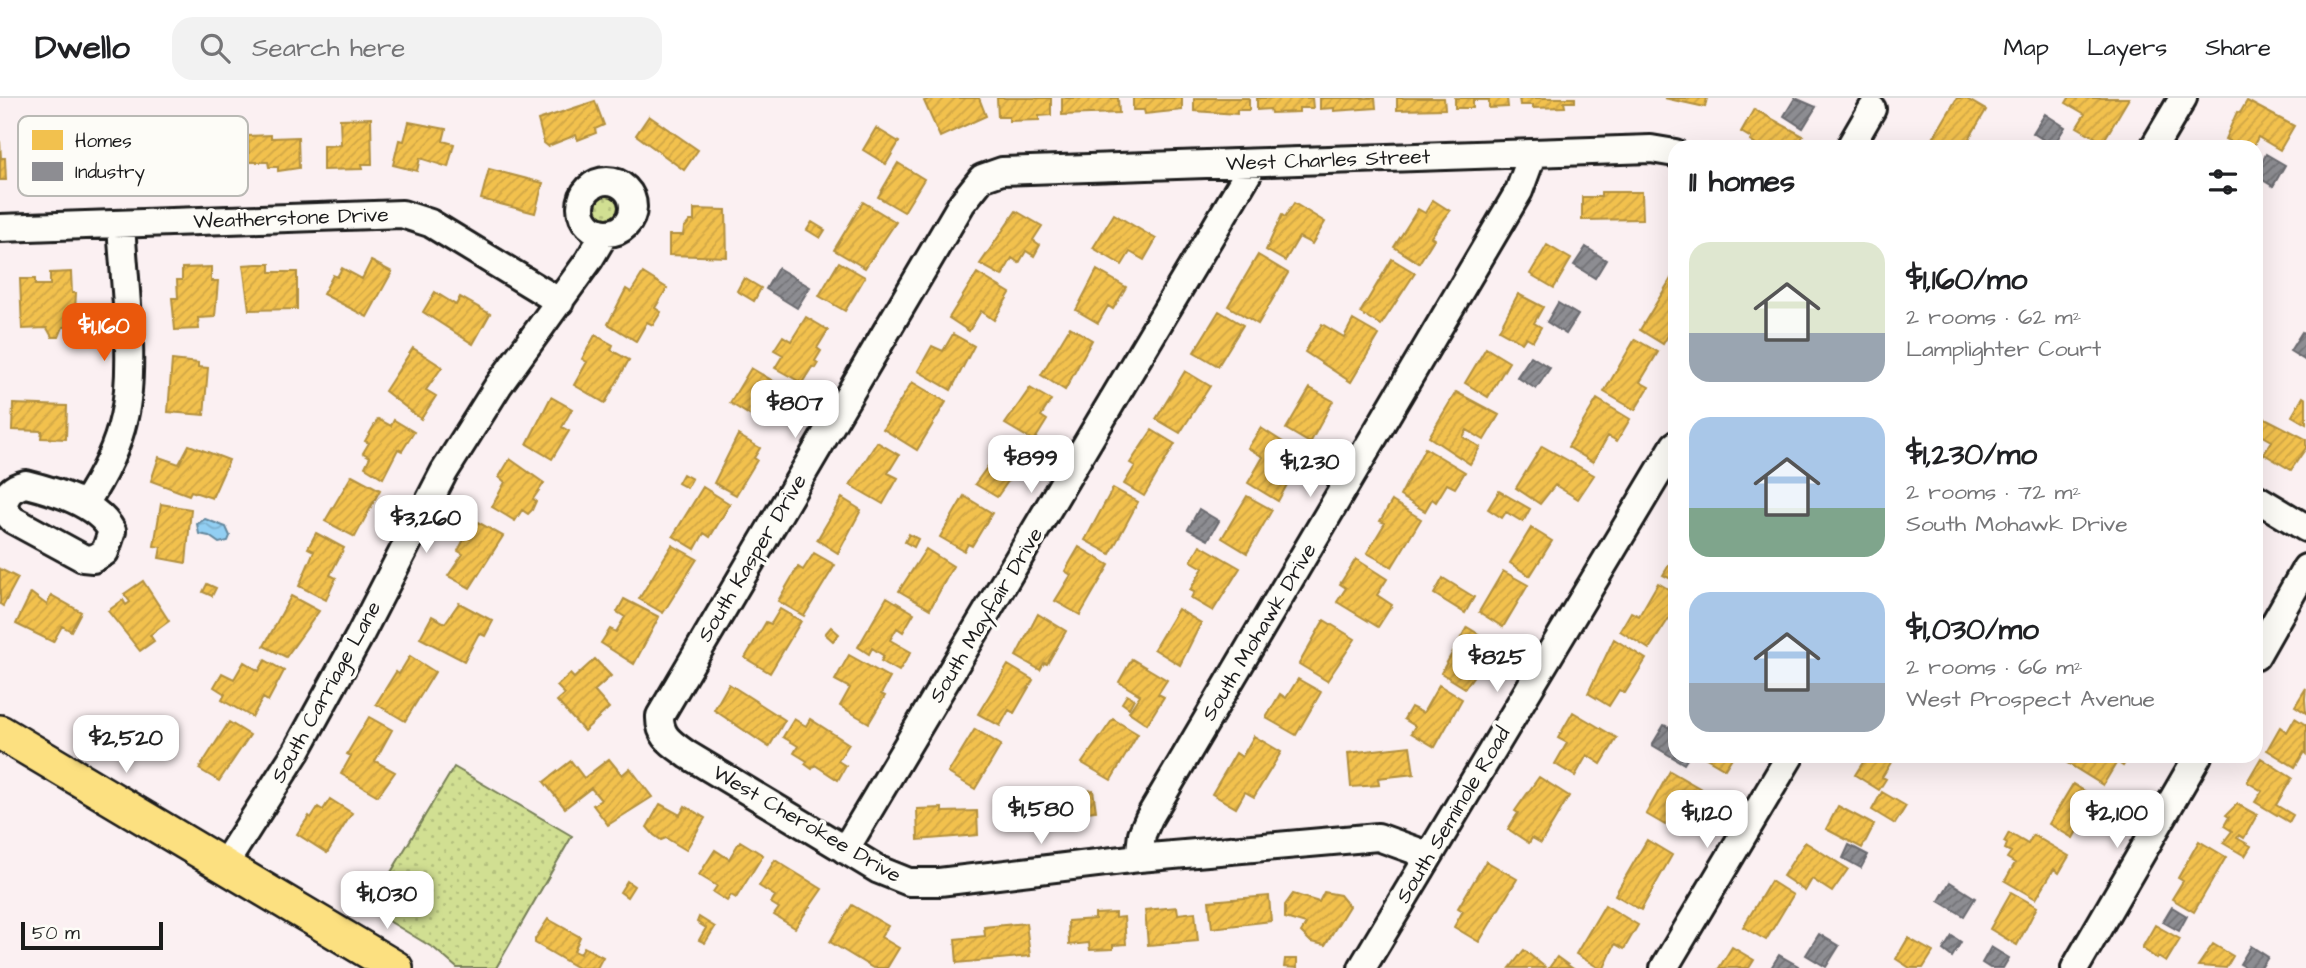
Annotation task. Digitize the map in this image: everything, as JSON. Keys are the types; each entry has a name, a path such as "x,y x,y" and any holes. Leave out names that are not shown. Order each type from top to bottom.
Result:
{"main road":[{"path":"0,732 396,968"}],"street":[{"path":"2158,140 2183,98"},
{"path":"1854,140 1872,109"},
{"name":"West Charles Street","path":"982,178 1002,172 1651,149 1668,152"},
{"name":"South Mohawk Drive","path":"1139,858 1142,834 1149,818 1519,191 1533,153"},
{"name":"South Mayfair Drive","path":"845,850 1254,163"},
{"name":"South Kasper Drive","path":"660,725 665,705 679,681 962,203 982,178"},
{"name":"Weatherstone Drive","path":"0,228 385,214 415,217 559,302"},
{"path":"84,505 107,464 126,404 129,372 121,224"},
{"name":"South Carriage Lane","path":"224,865 296,752 444,472 498,386 559,302 604,233"},
{"name":"South Seminole Road","path":"1362,968 1668,458"},
{"path":"2263,502 2306,528"},
{"path":"2263,644 2306,568"},
{"name":"West Cherokee Drive","path":"660,725 666,739 688,755 845,850 894,878 909,882 939,882 1139,858 1378,837 1428,855"},
{"path":"1664,968 1786,763"},
{"path":"2075,968 2194,763"}],"green space":[{"path":"608,195 619,202 620,207 613,218 608,219 597,212 596,207 603,196"},
{"path":"454,767 572,836 496,968 457,968 435,949 369,909"}],"water":[{"path":"205,519 226,527 230,536 228,541 219,543 209,536 199,534 197,524"}],"building: Homes":[{"path":"931,98 979,98 986,116 940,137 924,101"},
{"path":"997,98 1051,98 1051,115 1039,116 1039,120 1009,121 1009,117 998,117"},
{"path":"1062,98 1118,98 1119,113 1062,115"},
{"path":"1133,98 1182,98 1182,110 1145,114 1144,110 1133,110"},
{"path":"1194,98 1249,98 1249,110 1237,110 1237,114 1194,111"},
{"path":"1257,98 1312,98 1313,108 1299,108 1299,112 1271,113 1270,109 1257,110"},
{"path":"1320,98 1375,98 1376,108 1334,111 1334,108 1320,109"},
{"path":"1397,98 1444,98 1445,109 1397,110"},
{"path":"1455,98 1507,98 1508,107 1489,108 1489,100 1473,100 1473,108 1455,108"},
{"path":"1519,98 1575,98 1575,102 1564,102 1565,107 1533,108 1533,105 1520,105"},
{"path":"1664,98 1707,98 1705,107"},
{"path":"1957,98 1965,98 1986,110 1968,140 1932,140"},
{"path":"2069,98 2129,98 2104,140 2077,127 2085,114 2066,103"},
{"path":"595,101 604,125 595,129 596,133 578,140 576,135 548,146 544,143 538,120"},
{"path":"2247,101 2294,126 2280,150 2258,137 2256,140 2227,140 2225,139 2237,112 2240,113"},
{"path":"1754,109 1803,136 1801,140 1750,140 1741,132"},
{"path":"649,116 698,150 684,170 636,135"},
{"path":"371,118 372,164 362,164 363,169 323,170 323,146 341,145 340,119"},
{"path":"409,122 446,129 443,141 454,144 448,167 420,158 417,171 393,165 399,140 404,141"},
{"path":"876,128 899,142 886,164 863,150"},
{"path":"271,135 271,138 298,137 299,168 278,171 278,167 269,167 268,162 249,162 248,136"},
{"path":"0,141 1,158 5,158 6,180 0,180"},
{"path":"898,163 924,179 904,212 878,197"},
{"path":"489,169 543,183 535,213 481,199"},
{"path":"1601,192 1642,192 1643,219 1582,220 1582,197 1601,197"},
{"path":"1433,200 1450,211 1431,237 1434,239 1419,263 1394,247 1418,209 1425,213"},
{"path":"863,202 896,222 865,268 834,250"},
{"path":"1294,203 1325,222 1312,244 1299,237 1285,261 1266,250 1282,215 1285,217"},
{"path":"694,209 726,210 727,257 669,255 669,235 683,235 684,228 690,221 694,221"},
{"path":"1016,211 1042,226 1033,240 1040,245 1034,256 1026,251 1019,263 1012,258 1002,276 980,264"},
{"path":"1114,214 1156,239 1144,260 1130,252 1122,265 1093,248"},
{"path":"812,222 825,230 820,238 807,230"},
{"path":"1547,245 1571,259 1554,288 1530,274"},
{"path":"1258,255 1288,273 1258,324 1228,306"},
{"path":"1392,259 1415,273 1381,325 1360,313"},
{"path":"371,261 392,272 367,317 323,294 333,275 337,277 342,268 362,279"},
{"path":"839,262 865,277 845,311 819,296"},
{"path":"270,264 270,272 297,272 297,309 249,310 243,265"},
{"path":"211,267 211,281 218,281 215,317 198,318 199,329 175,330 172,298 178,298 177,280 182,280 182,268"},
{"path":"1097,270 1126,287 1113,309 1108,306 1098,323 1076,310"},
{"path":"71,272 72,293 76,293 74,327 63,327 59,337 52,337 47,328 22,329 20,279 35,279 35,285 50,285 50,273"},
{"path":"643,273 667,288 655,308 661,312 653,325 647,322 636,341 608,324 626,289 631,292"},
{"path":"977,273 1010,293 994,320 981,311 969,331 949,318"},
{"path":"744,278 761,288 754,301 737,291"},
{"path":"1668,284 1668,336 1663,344 1640,330"},
{"path":"435,292 456,305 460,297 490,314 473,344 423,312"},
{"path":"1518,294 1543,307 1534,323 1541,327 1533,341 1526,337 1522,343 1499,330"},
{"path":"1219,311 1243,325 1218,366 1194,352"},
{"path":"806,317 828,330 817,348 821,351 815,361 818,363 815,368 812,367 802,383 775,368 783,355 774,350 783,336 791,341"},
{"path":"1353,320 1379,335 1351,382 1305,352 1322,324 1344,337"},
{"path":"1070,327 1092,340 1065,390 1041,375"},
{"path":"953,334 974,346 951,390 918,371 932,346 943,351"},
{"path":"595,335 613,345 611,350 629,360 605,403 574,385 587,362 582,359"},
{"path":"1635,339 1658,352 1640,382 1649,387 1635,410 1604,392"},
{"path":"413,348 442,367 426,390 436,396 421,419 385,391"},
{"path":"1486,348 1509,362 1488,397 1465,383"},
{"path":"172,360 198,363 198,367 208,368 204,415 168,412"},
{"path":"751,368 795,394 782,415 764,405 756,419 730,403"},
{"path":"1185,371 1210,386 1180,433 1156,419"},
{"path":"912,382 946,402 917,450 883,429"},
{"path":"1030,388 1051,400 1041,416 1047,420 1034,441 1005,424"},
{"path":"1310,388 1333,401 1310,443 1286,429"},
{"path":"1456,392 1499,415 1484,440 1467,430 1463,437 1480,447 1470,464 1429,437"},
{"path":"551,397 572,409 562,427 569,431 552,459 527,444"},
{"path":"2303,397 2306,399 2306,424 2292,416"},
{"path":"1597,399 1630,419 1617,441 1608,436 1593,462 1568,447"},
{"path":"13,404 67,406 66,439 41,438 42,431 12,430"},
{"path":"2263,417 2306,439 2306,448 2291,470 2264,454 2272,441 2263,436"},
{"path":"378,419 391,426 394,420 414,432 402,451 398,449 383,478 365,467 370,457 363,453 369,443 365,441"},
{"path":"1261,428 1300,453 1284,481 1288,483 1278,501 1248,483 1263,457 1248,448"},
{"path":"1152,430 1175,444 1144,496 1124,484 1135,466 1130,463"},
{"path":"738,435 760,448 754,458 757,460 736,495 714,483"},
{"path":"1007,440 1028,453 997,497 975,484"},
{"path":"877,442 899,455 888,473 898,478 883,504 850,485"},
{"path":"189,445 229,460 212,498 191,491 189,495 151,481 159,457 179,464"},
{"path":"1542,446 1594,475 1578,499 1555,485 1540,504 1516,488"},
{"path":"1425,448 1465,472 1455,488 1447,484 1436,502 1432,499 1425,511 1400,496"},
{"path":"510,459 544,483 533,499 536,501 532,510 528,514 522,510 515,521 492,507 505,482 499,477"},
{"path":"683,474 692,479 687,488 678,483"},
{"path":"352,475 380,490 355,537 325,521"},
{"path":"703,487 730,504 710,537 704,533 695,549 673,536"},
{"path":"1113,488 1138,502 1110,554 1085,540"},
{"path":"1499,491 1530,509 1523,522 1506,512 1502,518 1488,509"},
{"path":"964,496 992,513 972,546 968,544 964,551 940,537"},
{"path":"1247,496 1272,510 1247,553 1222,538"},
{"path":"842,498 861,510 838,553 817,540"},
{"path":"1392,501 1421,519 1392,567 1367,553 1385,523 1380,521"},
{"path":"161,504 191,509 186,563 159,558 161,547 154,546"},
{"path":"474,520 503,536 470,588 448,576 463,554 458,551"},
{"path":"1531,528 1552,541 1530,576 1510,563"},
{"path":"316,533 344,548 330,575 336,578 326,600 299,586 314,551 308,548"},
{"path":"909,534 918,539 914,547 905,542"},
{"path":"672,545 697,559 663,613 639,599"},
{"path":"1200,545 1240,568 1213,611 1191,598 1194,592 1190,590 1203,568 1191,561"},
{"path":"1079,547 1109,565 1080,615 1055,601 1071,575 1065,571"},
{"path":"926,549 953,566 930,609 899,591"},
{"path":"814,553 835,565 804,616 778,601 798,567 803,570"},
{"path":"1356,559 1387,579 1377,595 1392,605 1378,627 1337,602 1346,588 1340,584"},
{"path":"0,569 18,578 3,606 0,604"},
{"path":"1503,571 1528,585 1503,627 1479,612"},
{"path":"1443,578 1474,597 1465,613 1434,594"},
{"path":"143,581 169,621 150,635 154,641 140,651 108,611 123,600 126,605 130,602 124,594"},
{"path":"1658,583 1668,589 1668,620 1649,649 1620,631 1631,612 1639,616"},
{"path":"207,584 216,588 212,596 203,592"},
{"path":"31,593 47,605 51,595 81,612 71,631 62,626 53,642 16,624"},
{"path":"291,596 319,611 286,657 264,646"},
{"path":"887,597 914,613 903,632 897,628 890,640 911,652 899,671 881,661 884,656 872,648 869,654 858,647"},
{"path":"624,599 659,617 634,664 601,643 610,629 616,632 625,617 617,612"},
{"path":"459,603 493,621 485,636 479,633 464,661 420,638 432,616 445,623"},
{"path":"780,609 801,621 770,673 745,658 766,622 771,624"},
{"path":"1178,609 1201,623 1180,665 1154,649"},
{"path":"1038,614 1066,631 1047,664 1044,663 1040,670 1016,656"},
{"path":"1324,620 1355,639 1327,681 1299,664"},
{"path":"831,627 839,634 833,641 825,634"},
{"path":"1467,627 1492,642 1486,652 1489,654 1465,688 1441,673"},
{"path":"1614,639 1646,659 1625,693 1619,690 1609,706 1588,693"},
{"path":"849,655 890,678 881,694 885,696 869,723 840,706 850,688 835,680"},
{"path":"410,656 435,672 405,721 376,704 396,672 399,674"},
{"path":"595,659 611,676 594,691 609,708 584,731 557,701 565,694 557,686 570,674 574,678"},
{"path":"1132,659 1167,680 1158,694 1164,697 1147,724 1129,712 1140,695 1119,682"},
{"path":"265,660 284,671 268,701 263,698 252,717 222,700 225,694 214,687 222,673 234,679 244,662 259,671"},
{"path":"1008,665 1033,680 1014,713 1009,710 1000,726 978,714"},
{"path":"1298,679 1321,692 1296,735 1266,718 1280,694 1286,698"},
{"path":"729,684 785,720 769,747 714,710"},
{"path":"1439,685 1462,699 1435,747 1411,733 1415,726 1404,719 1411,707 1423,713"},
{"path":"2306,688 2305,699 2306,713 2295,706"},
{"path":"1127,695 1134,699 1129,708 1122,703"},
{"path":"1573,712 1617,738 1601,764 1587,755 1575,776 1555,764 1567,743 1558,738"},
{"path":"369,717 392,730 375,761 395,772 378,796 341,774 351,756 347,754"},
{"path":"2295,718 2306,725 2306,754 2304,752 2295,767 2267,750 2280,727 2287,732"},
{"path":"794,719 806,726 810,719 849,744 838,761 846,766 838,780 815,765 812,769 805,764 807,761 794,753 798,746 783,737"},
{"path":"1113,719 1138,734 1111,780 1082,763"},
{"path":"229,722 250,735 219,781 199,769"},
{"path":"975,729 1001,745 975,789 948,773"},
{"path":"1254,736 1281,752 1254,797 1245,792 1236,808 1212,794 1236,753 1242,757"},
{"path":"1410,746 1414,774 1378,778 1379,785 1351,787 1348,753"},
{"path":"609,759 622,775 630,768 652,797 608,825 593,805 601,800 591,788 565,808 544,782 571,761 584,778"},
{"path":"2263,759 2292,778 2276,805 2293,815 2289,822 2255,802 2262,791 2247,782 2258,763 2263,763"},
{"path":"1715,763 1729,763 1725,769"},
{"path":"1863,763 1891,763 1882,777 1886,779 1879,790 1855,775"},
{"path":"2067,763 2116,763 2103,785"},
{"path":"1670,771 1710,794 1699,813 1679,802 1665,825 1646,814"},
{"path":"1539,777 1569,796 1541,843 1532,838 1529,843 1508,829 1518,813 1515,811"},
{"path":"2073,784 2101,801 2087,824 2082,822 2073,838 2049,824"},
{"path":"1093,790 1096,811 1039,818 1037,796"},
{"path":"1882,792 1906,806 1895,824 1872,810"},
{"path":"330,799 352,813 327,853 297,834 309,816 311,818 318,807 323,810"},
{"path":"660,804 680,815 685,806 705,818 686,850 666,838 661,840 647,827"},
{"path":"2237,804 2257,815 2244,838 2239,835 2237,838 2251,846 2245,856 2223,843 2232,831 2224,826 2229,817 2226,815"},
{"path":"1838,806 1874,825 1862,848 1826,829"},
{"path":"942,808 942,812 977,811 978,835 918,840 917,809"},
{"path":"2009,833 2028,844 2033,835 2069,856 2059,873 2054,869 2036,899 2005,881 2015,863 2007,858 2011,852 2005,849 2007,844 2004,842"},
{"path":"1647,840 1672,855 1641,910 1615,895"},
{"path":"740,841 763,855 736,898 731,895 727,901 713,892 717,886 699,875 715,850 729,859"},
{"path":"2199,841 2226,857 2194,912 2172,899 2183,881 2178,878"},
{"path":"1805,842 1848,869 1832,892 1812,879 1805,891 1783,876"},
{"path":"775,860 822,889 795,928 774,915 779,908 771,903 775,896 759,886"},
{"path":"1486,861 1517,879 1479,942 1454,927 1463,911 1458,908"},
{"path":"627,881 634,886 627,897 620,892"},
{"path":"1771,881 1793,895 1766,940 1743,927"},
{"path":"1324,892 1340,895 1349,906 1325,945 1311,942 1301,932 1306,924 1285,918 1285,905 1293,894 1319,902"},
{"path":"2011,892 2037,907 2017,945 1990,929"},
{"path":"1269,896 1271,921 1212,928 1209,901"},
{"path":"852,905 888,926 881,937 899,948 887,968 873,968 830,942"},
{"path":"1605,905 1638,925 1624,949 1615,944 1604,968 1599,968 1576,954"},
{"path":"1177,907 1178,914 1195,912 1198,941 1148,945 1145,910"},
{"path":"1115,913 1115,918 1124,917 1126,944 1113,945 1113,949 1090,950 1089,943 1069,945 1068,921 1095,919 1095,914"},
{"path":"699,917 715,927 705,943 699,940 706,928 697,922"},
{"path":"548,919 580,937 574,951 580,954 584,947 603,957 597,968 578,968 535,943"},
{"path":"1026,923 1030,956 957,963 955,939 985,936 984,927"},
{"path":"2155,925 2180,939 2166,962 2142,948"},
{"path":"1908,938 1933,952 1923,968 1910,968 1896,959"},
{"path":"2213,944 2233,956 2226,968 2198,966"},
{"path":"1732,947 1754,960 1749,968 1719,968"},
{"path":"1524,950 1545,967 1510,968"},
{"path":"1557,957 1572,968 1549,968"},
{"path":"1285,959 1297,959 1297,968 1284,967"}],"building: Industry":[{"path":"1795,98 1816,107 1803,128 1784,116"},
{"path":"2045,114 2065,127 2057,140 2044,140 2033,133"},
{"path":"2266,154 2285,165 2273,186 2263,180 2263,161"},
{"path":"1586,247 1606,260 1595,278 1574,265"},
{"path":"778,268 810,287 797,308 766,289"},
{"path":"1558,303 1578,315 1566,334 1547,322"},
{"path":"2302,332 2306,335 2306,361 2290,351"},
{"path":"1531,356 1550,368 1536,389 1517,377"},
{"path":"1199,509 1219,521 1208,540 1188,529"},
{"path":"1664,725 1668,727 1668,754 1652,745"},
{"path":"1849,845 1868,855 1861,868 1843,858"},
{"path":"1950,882 1975,898 1964,916 1939,901"},
{"path":"2172,907 2187,916 2179,931 2163,922"},
{"path":"1819,934 1839,946 1826,967 1806,955"},
{"path":"1952,936 1961,942 1952,957 1943,950"},
{"path":"2251,946 2268,957 2261,968 2247,968 2240,964"},
{"path":"1991,947 2009,958 2003,968 1990,968 1982,963"},
{"path":"1779,955 1798,966 1797,968 1771,968"}]}
